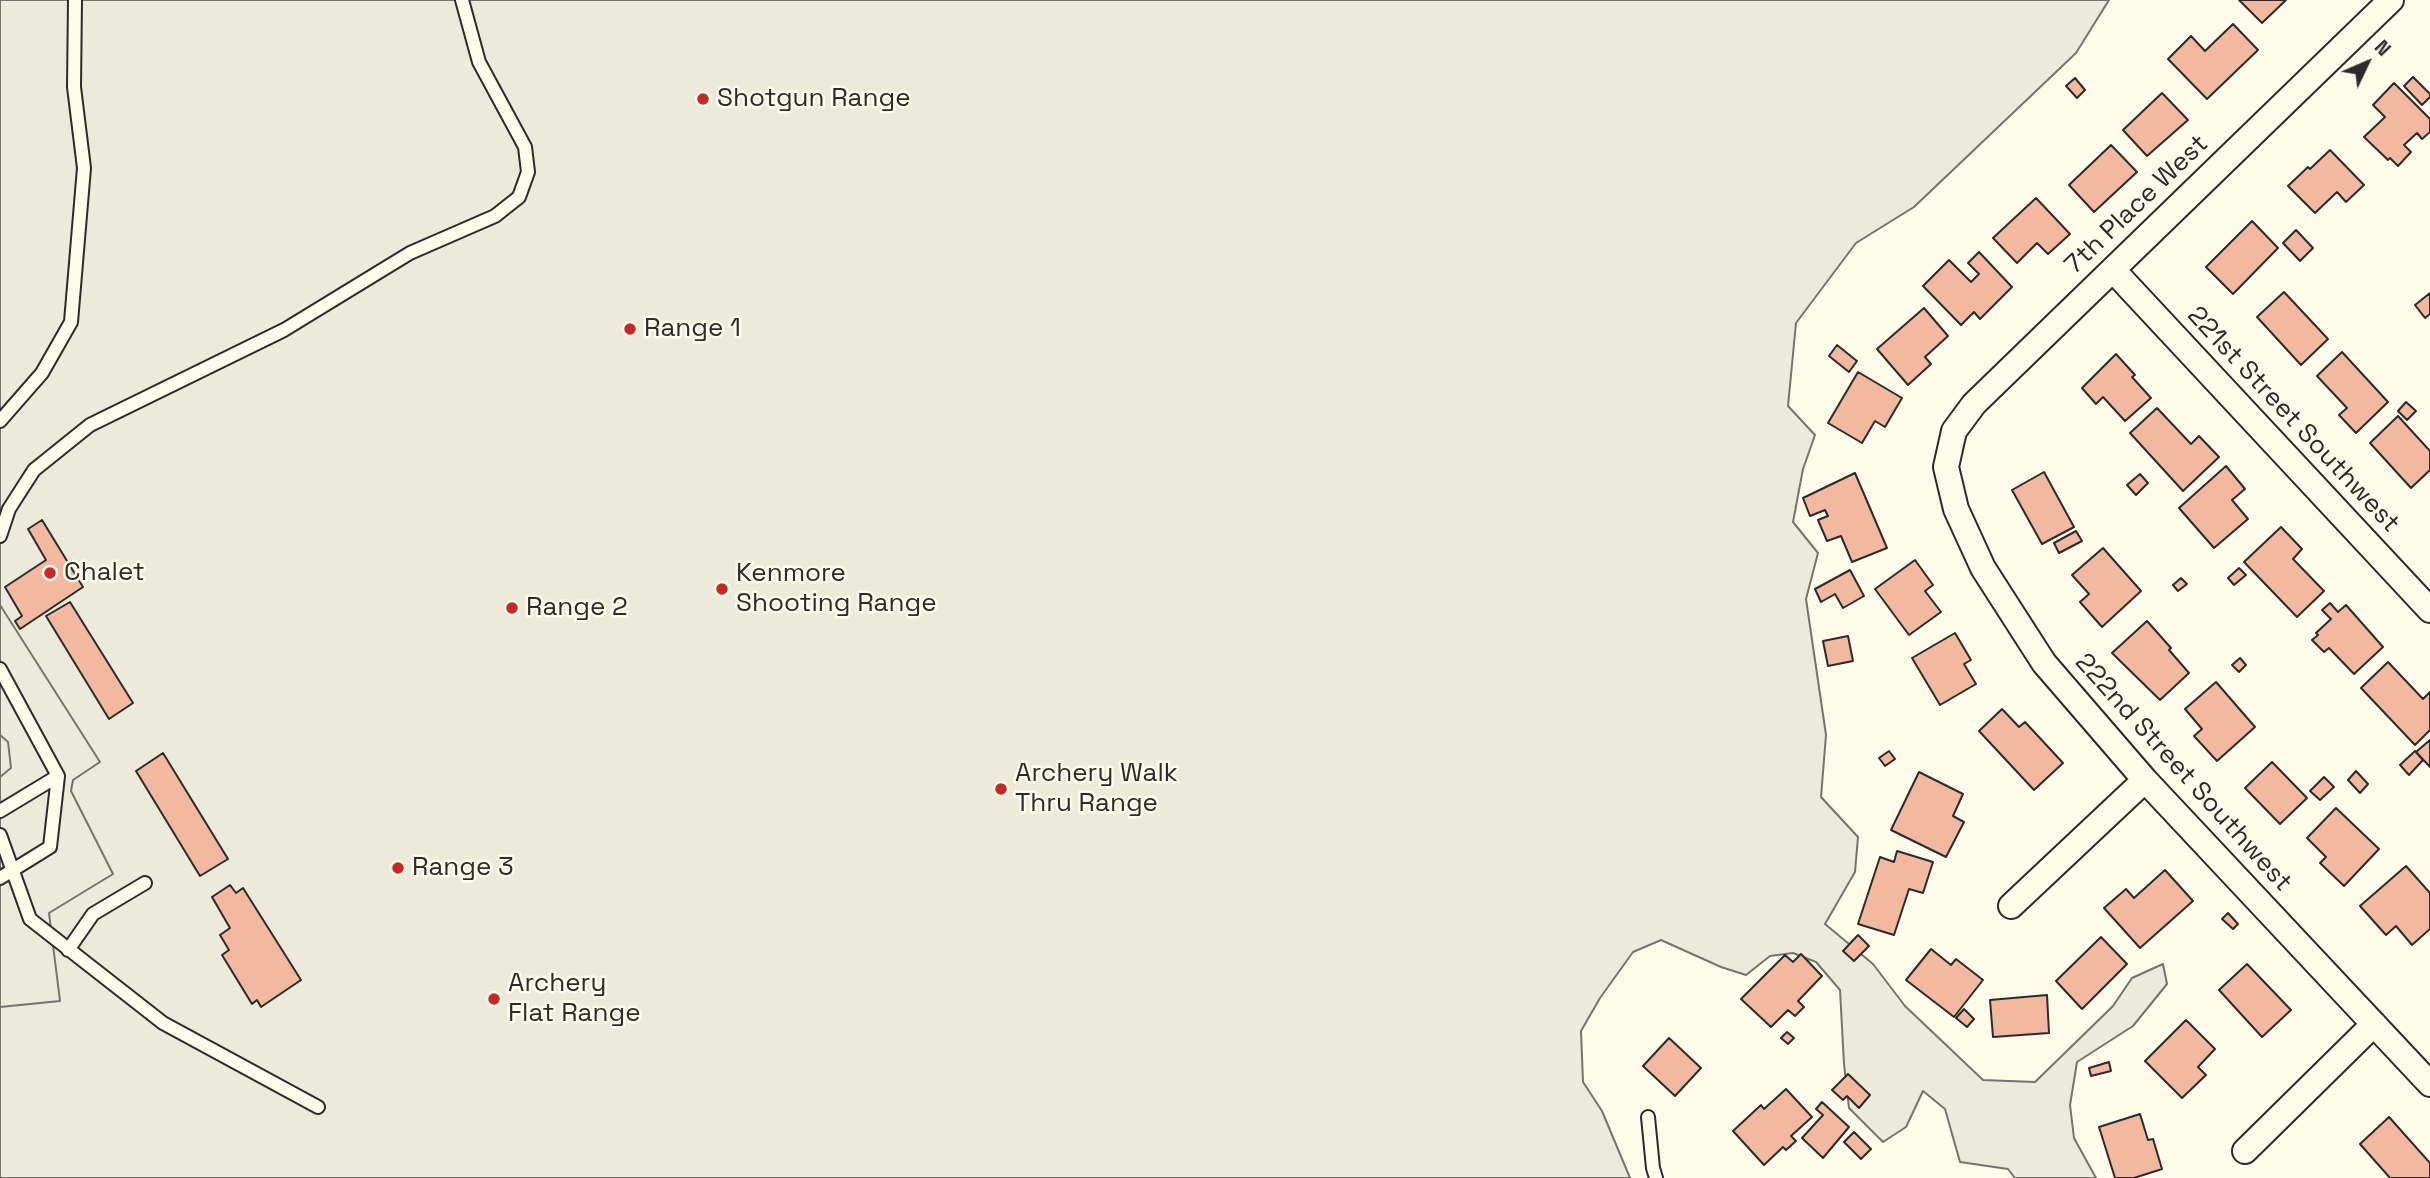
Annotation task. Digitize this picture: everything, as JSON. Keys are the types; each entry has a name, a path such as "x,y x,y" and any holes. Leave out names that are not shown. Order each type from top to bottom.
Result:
{"street":[{"name":"7th Place West","path":"1946,467 1954,431 1974,404 2391,0"},
{"name":"221st Street Southwest","path":"2113,270 2430,610"},
{"name":"222nd Street Southwest","path":"1946,467 1956,509 1990,579 2044,663 2145,780 2430,1084"},
{"path":"2011,906 2145,780"},
{"path":"2245,1151 2374,1024"}],"lane":[{"path":"0,421 42,373 71,322 84,168 74,87 75,0"},
{"path":"0,536 9,509 34,470 90,425 284,330 410,253 495,216 519,197 528,172 525,147 480,62 462,0"},
{"path":"0,669 58,776 50,847 6,874"},
{"path":"0,811 58,776"},
{"path":"0,835 6,874 30,919 163,1023 318,1107"},
{"path":"68,950 93,914 145,883"},
{"path":"1648,1117 1656,1178"}],"shaded area":[{"name":"Kenmore Shooting Range","path":"0,0 2109,0 2076,53 1914,207 1856,243 1796,323 1788,406 1815,435 1803,469 1793,522 1818,553 1806,599 1826,735 1821,797 1858,837 1855,872 1825,924 1873,964 1905,1006 1983,1080 2035,1082 2113,1006 2132,978 2163,964 2167,984 2133,1026 2077,1062 2070,1105 2074,1138 2096,1178 2015,1178 2008,1169 1960,1162 1945,1109 1923,1091 1906,1127 1883,1142 1849,1108 1840,990 1816,962 1793,953 1770,956 1746,975 1721,967 1661,940 1633,952 1600,998 1581,1031 1583,1082 1602,1111 1630,1178 0,1178"},
{"path":"0,605 100,762 73,780 71,791 113,874 49,913 60,1001 0,1007 0,777 11,768 8,742 0,735"}],"building":[{"path":"2239,0 2286,0 2262,23"},
{"path":"2233,24 2258,50 2207,99 2168,59 2191,36 2205,51"},
{"path":"2413,77 2430,94 2422,105 2404,86"},
{"path":"2075,78 2085,90 2077,98 2066,86"},
{"path":"2394,83 2430,119 2430,132 2422,139 2417,133 2404,145 2411,152 2398,166 2364,137 2385,117 2373,105"},
{"path":"2162,93 2188,120 2147,156 2123,130"},
{"path":"2111,145 2137,172 2094,212 2069,185"},
{"path":"2330,150 2364,185 2346,202 2337,192 2315,213 2288,186"},
{"path":"2036,198 2070,234 2048,254 2037,243 2017,263 1993,238"},
{"path":"2252,221 2278,248 2233,294 2206,267"},
{"path":"2296,230 2313,248 2300,261 2283,243"},
{"path":"1979,252 2012,287 1980,319 1974,312 1961,325 1923,286 1949,260 1971,282 1979,274 1968,263"},
{"path":"2284,292 2328,339 2301,365 2257,317"},
{"path":"2430,293 2430,314 2425,318 2415,305"},
{"path":"1924,308 1948,336 1925,357 1931,364 1908,385 1877,349"},
{"path":"1837,345 1857,361 1849,372 1829,356"},
{"path":"2342,352 2388,402 2356,433 2339,415 2347,408 2317,376"},
{"path":"2116,354 2151,398 2125,421 2103,397 2096,404 2082,388"},
{"path":"1858,372 1902,398 1885,427 1875,421 1862,443 1828,423"},
{"path":"2406,402 2416,411 2407,420 2398,411"},
{"path":"2157,408 2191,444 2199,436 2219,457 2183,491 2130,433"},
{"path":"2398,416 2430,451 2430,470 2411,488 2370,443"},
{"path":"2226,466 2245,489 2232,500 2248,519 2214,548 2179,508"},
{"path":"2044,472 2074,527 2042,544 2012,490"},
{"path":"1855,473 1887,548 1852,562 1841,536 1827,541 1818,520 1828,516 1825,510 1810,516 1803,498"},
{"path":"2140,474 2148,483 2136,495 2127,485"},
{"name":"Chalet","path":"42,520 83,587 20,629 15,621 22,616 5,587 46,560 28,529"},
{"path":"2281,527 2302,549 2293,559 2324,591 2297,617 2244,562"},
{"path":"2076,531 2082,541 2059,553 2054,543"},
{"path":"2103,548 2141,591 2102,627 2080,602 2089,594 2072,575"},
{"path":"1915,560 1933,585 1925,591 1941,612 1909,635 1875,589"},
{"path":"2239,568 2246,575 2234,585 2228,578"},
{"path":"1850,570 1864,596 1843,608 1835,594 1821,602 1815,589"},
{"path":"2181,578 2187,584 2178,591 2173,585"},
{"path":"70,602 133,703 109,719 46,616"},
{"path":"2330,603 2338,612 2346,605 2383,647 2354,674 2329,648 2324,652 2312,640 2331,619 2322,610"},
{"path":"2147,621 2189,673 2160,700 2112,653"},
{"path":"1955,633 1971,660 1964,664 1976,684 1940,705 1912,658"},
{"path":"1848,636 1853,661 1828,666 1823,641"},
{"path":"2240,658 2246,665 2239,672 2232,665"},
{"path":"2388,662 2423,699 2430,692 2430,730 2415,745 2361,688"},
{"path":"2216,682 2255,727 2217,761 2194,736 2202,729 2185,709"},
{"path":"2002,709 2019,727 2025,722 2063,763 2034,790 1979,731"},
{"path":"2430,740 2430,767 2416,752"},
{"path":"1889,751 1895,759 1885,766 1879,758"},
{"path":"2415,751 2423,760 2409,775 2400,765"},
{"path":"163,753 228,859 200,876 136,771"},
{"path":"2272,762 2307,798 2280,824 2245,788"},
{"path":"2356,771 2368,784 2360,793 2348,780"},
{"path":"1919,772 1963,794 1953,816 1964,822 1946,857 1891,830"},
{"path":"2324,777 2334,787 2320,800 2310,791"},
{"path":"2336,808 2379,849 2344,886 2320,863 2326,857 2307,838"},
{"path":"1897,851 1933,862 1923,893 1909,889 1894,935 1858,924 1880,857 1894,862"},
{"path":"2406,866 2430,893 2430,929 2412,945 2396,926 2386,935 2360,906"},
{"path":"2165,870 2193,901 2140,948 2104,908 2126,889 2134,898"},
{"path":"230,885 236,893 243,888 301,980 261,1007 257,1000 252,1004 222,955 229,950 220,935 230,928 212,897"},
{"path":"2228,913 2238,924 2233,929 2222,919"},
{"path":"1858,935 1869,946 1854,961 1843,951"},
{"path":"2101,937 2127,964 2082,1009 2056,981"},
{"path":"1931,949 1951,965 1956,959 1983,980 1954,1017 1906,980"},
{"path":"1801,954 1822,976 1798,1001 1804,1007 1795,1016 1788,1010 1771,1027 1741,999 1785,955 1793,962"},
{"path":"2247,964 2291,1010 2262,1037 2219,990"},
{"path":"2047,995 2049,1033 1993,1037 1990,1000"},
{"path":"1964,1009 1974,1019 1967,1027 1956,1018"},
{"path":"2186,1020 2215,1049 2198,1067 2206,1075 2182,1098 2145,1061"},
{"path":"1787,1032 1794,1038 1788,1044 1781,1038"},
{"path":"1669,1038 1701,1068 1675,1096 1643,1066"},
{"path":"2109,1062 2111,1071 2091,1076 2089,1068"},
{"path":"1848,1074 1870,1095 1859,1108 1847,1096 1843,1100 1832,1090"},
{"path":"1786,1089 1812,1117 1791,1136 1796,1141 1786,1150 1783,1147 1764,1165 1733,1131 1761,1105 1764,1109"},
{"path":"1822,1102 1849,1127 1823,1158 1802,1138 1823,1115 1816,1109"},
{"path":"2140,1114 2148,1140 2153,1139 2162,1169 2134,1178 2115,1178 2099,1127"},
{"path":"2389,1117 2430,1163 2430,1178 2390,1178 2360,1144"},
{"path":"1854,1132 1871,1149 1861,1159 1844,1142"}],"place":[{"name":"Shotgun Range","path":"703,99"},
{"name":"Range 1","path":"630,329"},
{"name":"Chalet","path":"50,573"},
{"name":"Kenmore Shooting Range","path":"722,589"},
{"name":"Range 2","path":"512,608"},
{"name":"Archery Walk Thru Range","path":"1001,789"},
{"name":"Range 3","path":"398,868"},
{"name":"Archery Flat Range","path":"494,999"}]}
